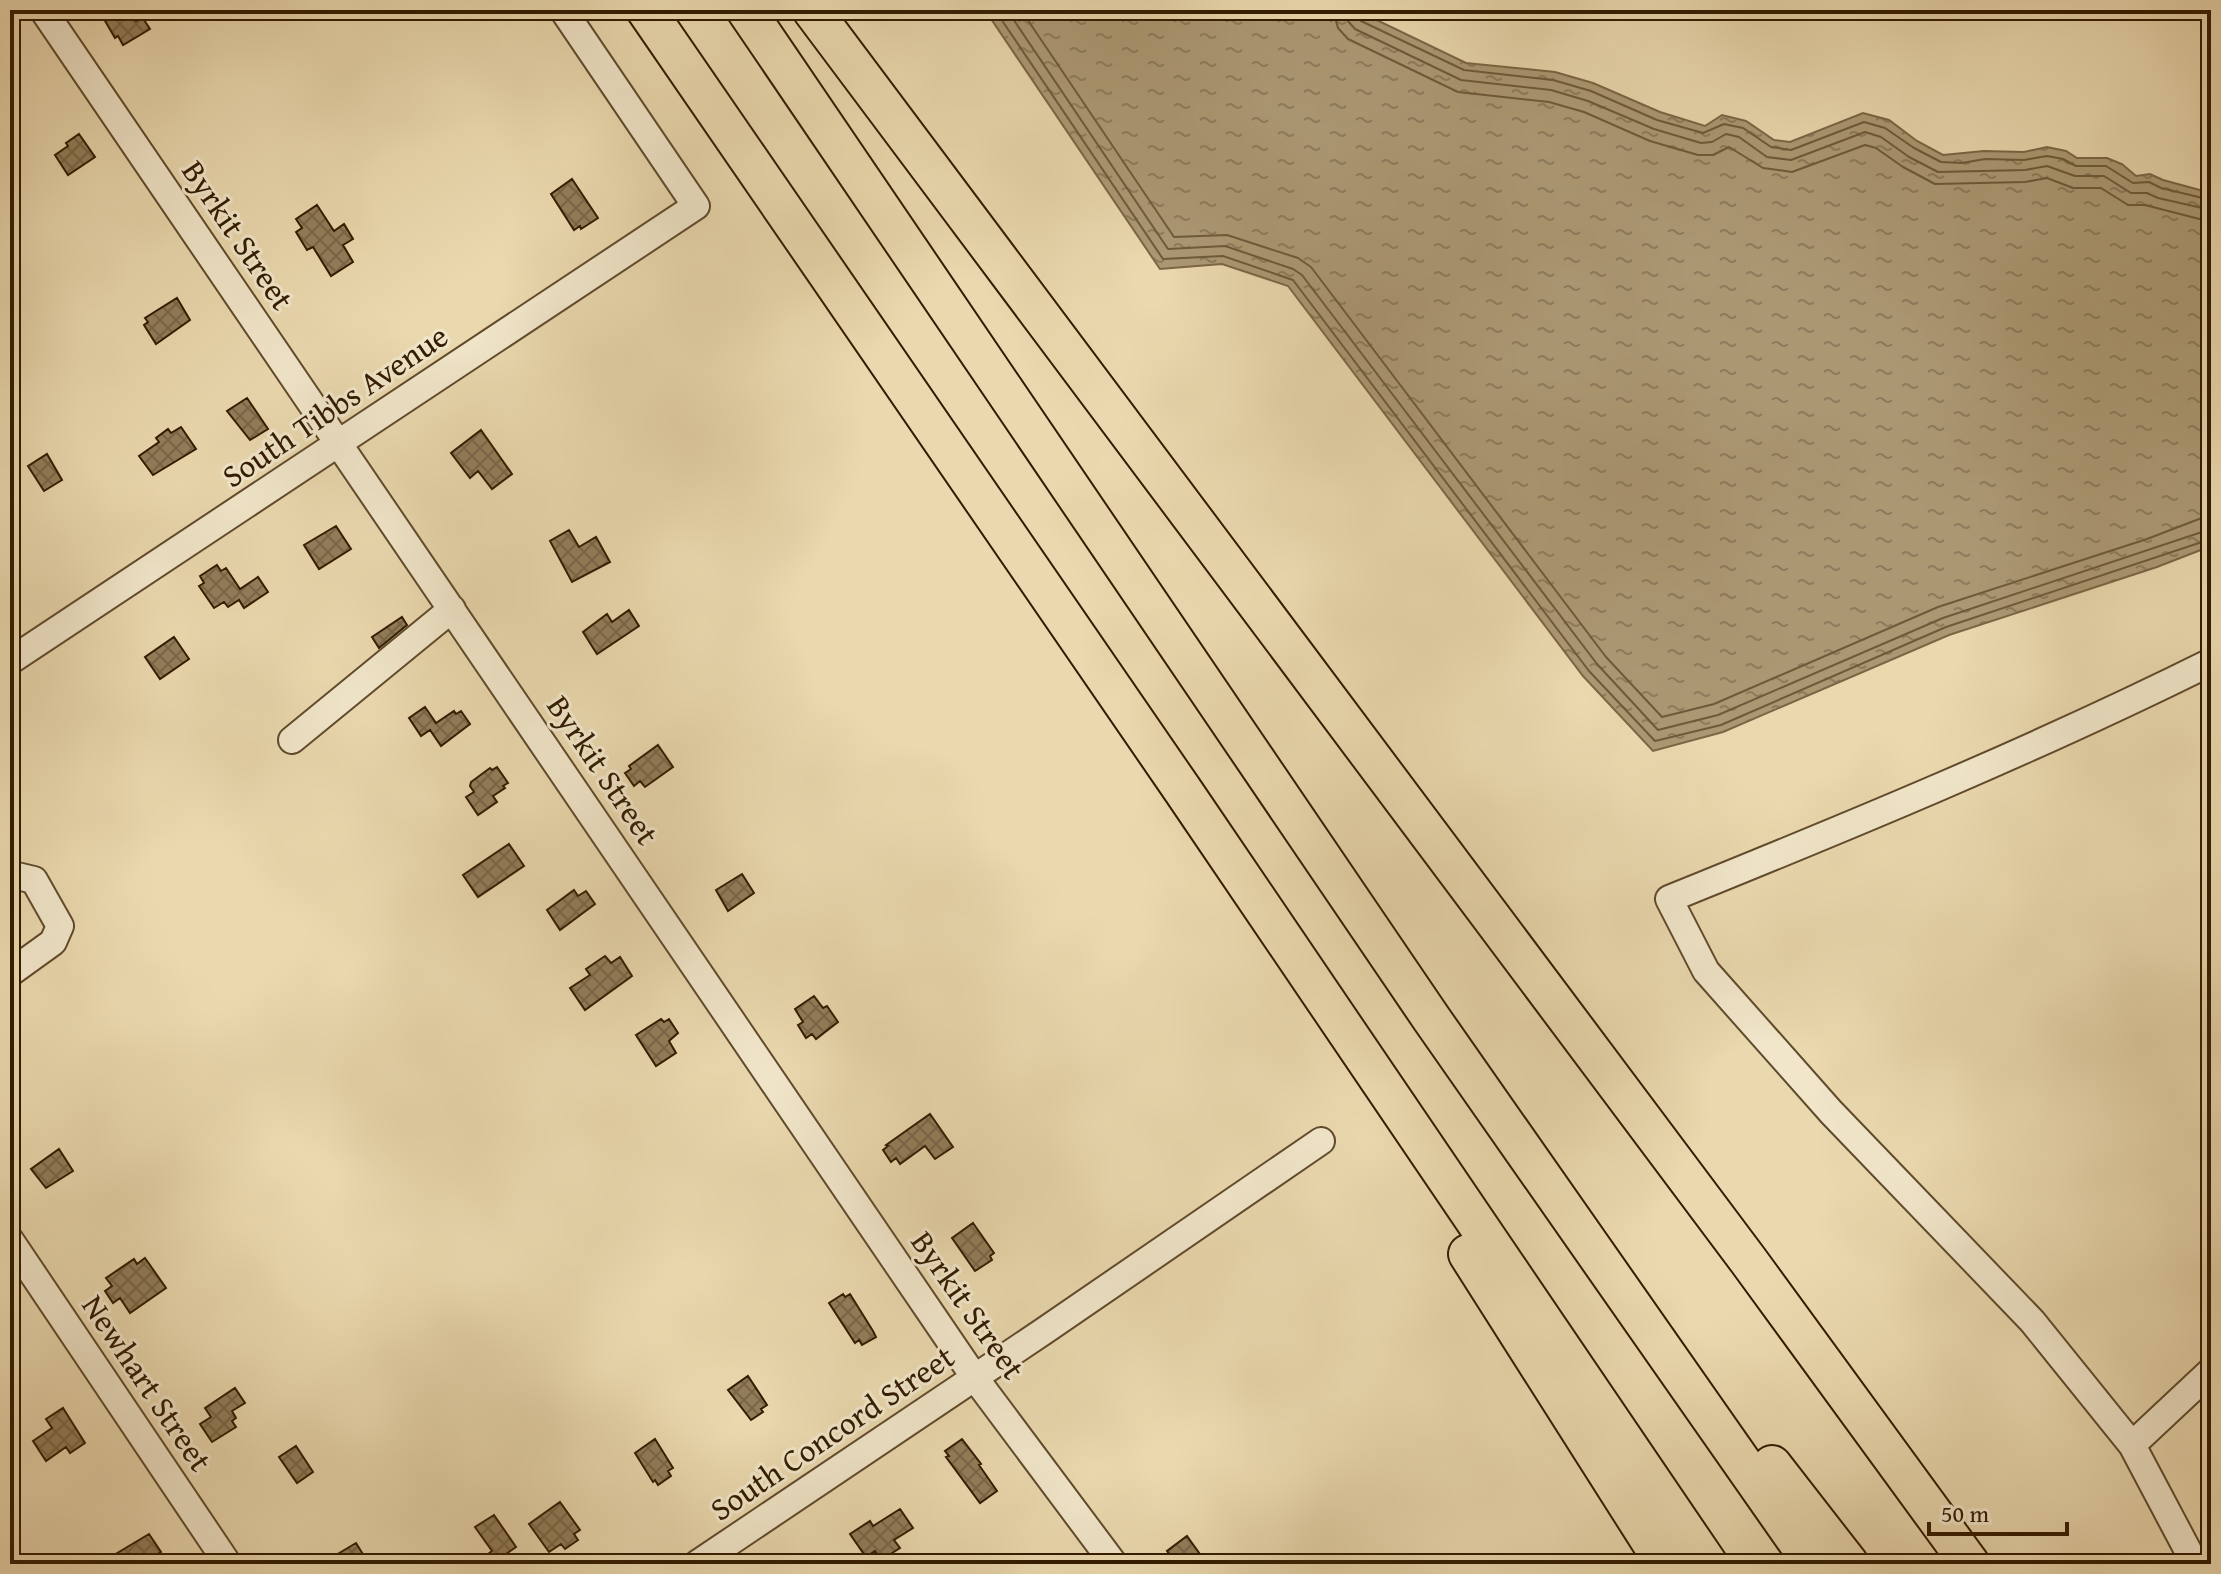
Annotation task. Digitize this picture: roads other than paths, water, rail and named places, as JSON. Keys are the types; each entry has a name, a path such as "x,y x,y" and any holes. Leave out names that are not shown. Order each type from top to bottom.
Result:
{"highway":[{"path":"646,10 1184,792 1708,1564"},
{"path":"746,10 1509,1132 1813,1564"},
{"path":"812,10 1757,1273 1970,1564"},
{"path":"1184,792 1534,1361 1665,1564"},
{"path":"1509,1132 1849,1564"}],"street":[{"name":"Byrkit Street","path":"43,10 975,1378 1114,1564"},
{"name":"South Tibbs Avenue","path":"10,661 696,206 563,10"},
{"path":"292,740 452,609"},
{"path":"2195,1564 2132,1445 2032,1321 1831,1112 1706,971 1669,899 1891,809 2099,718 2211,662"},
{"path":"10,880 17,876 34,880 60,926 53,942 10,973"},
{"name":"South Concord Street","path":"697,1564 1321,1141"},
{"name":"Newhart Street","path":"10,1240 228,1564"},
{"path":"2132,1445 2211,1371"}],"water":[{"path":"985,10 1356,10 1466,63 1555,72 1593,83 1660,112 1705,126 1722,115 1746,121 1774,140 1790,142 1863,113 1889,120 1943,155 1984,151 2024,152 2047,147 2066,151 2077,158 2107,158 2122,164 2136,176 2150,174 2211,193 2211,546 2157,567 1949,635 1723,732 1653,751 1583,676 1288,286 1222,264 1160,269"}]}
